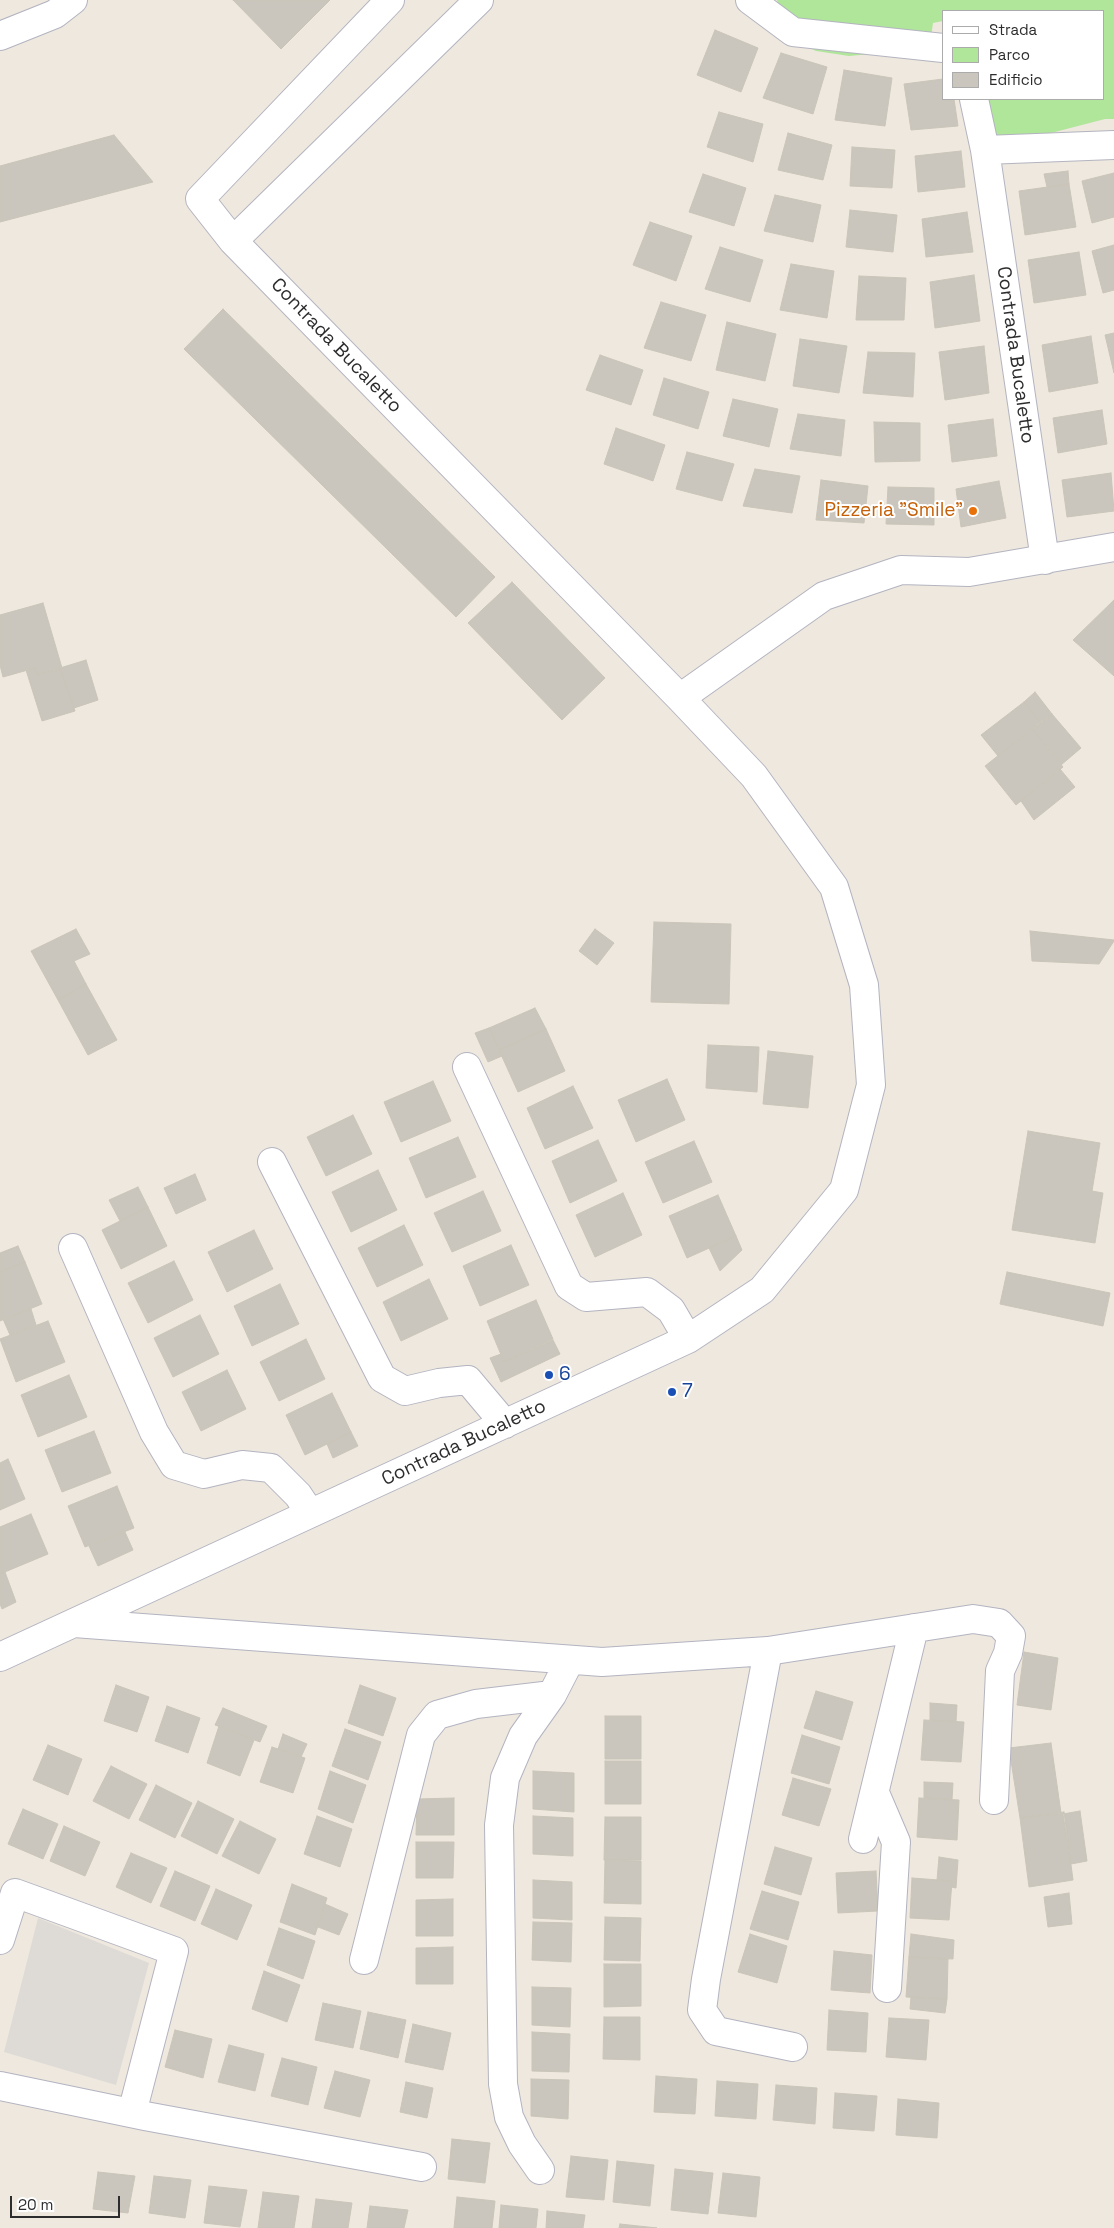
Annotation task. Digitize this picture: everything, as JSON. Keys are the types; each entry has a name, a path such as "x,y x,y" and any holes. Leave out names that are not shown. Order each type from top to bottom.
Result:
{"street":[{"path":"0,36 55,14 73,0"},
{"name":"Contrada Bucaletto","path":"0,1657 688,1340 762,1290 844,1190 871,1085 864,985 834,887 754,776 233,241 200,199 390,0"},
{"path":"233,241 479,0"},
{"path":"750,0 793,32 942,48"},
{"name":"Contrada Bucaletto","path":"974,100 985,150 1045,560"},
{"path":"985,150 1114,145"},
{"path":"680,698 824,596 901,570 969,572 1114,547"},
{"path":"467,1067 569,1286 586,1297 647,1292 671,1310 688,1340"},
{"path":"272,1162 382,1378 405,1391 439,1383 468,1380 505,1424"},
{"path":"73,1248 154,1432 174,1465 204,1474 242,1465 271,1468 298,1496 310,1513"},
{"path":"72,1623 602,1662 768,1651 973,1619 999,1623 1011,1636 1008,1653 1000,1671 994,1800"},
{"path":"863,1839 914,1628"},
{"path":"768,1651 706,1979 702,2010 716,2031 793,2046"},
{"path":"540,2170 522,2144 509,2118 503,2084 499,1825 505,1778 522,1736 552,1696 570,1660"},
{"path":"364,1960 421,1735 437,1715 476,1704 552,1696"},
{"path":"875,1793 896,1842 887,1988"},
{"path":"0,1940 14,1893 174,1951 132,2113"},
{"path":"0,2086 132,2113 422,2167"}],"green space":[{"path":"777,0 1114,0 1114,119 1105,119 997,147 973,100 1104,100 1104,10 942,10 942,21 933,23 930,44 915,50 849,56 816,51 801,44 780,11"}],"shaded area":[{"path":"38,1918 149,1963 116,2085 4,2052"}],"building":[{"path":"233,0 330,0 281,49"},
{"path":"715,30 758,48 741,92 697,75"},
{"path":"781,53 827,67 813,114 763,98"},
{"path":"844,70 892,78 885,126 835,120"},
{"path":"942,79 942,100 954,100 958,126 911,130 904,84"},
{"path":"719,112 763,124 753,162 707,147"},
{"path":"788,133 832,145 823,180 778,170"},
{"path":"114,135 153,182 0,222 0,166"},
{"path":"852,147 895,150 892,188 850,186"},
{"path":"961,151 965,187 918,192 915,156"},
{"path":"1068,171 1069,184 1047,187 1044,174"},
{"path":"1114,173 1114,217 1092,223 1082,181"},
{"path":"703,174 746,188 734,226 689,212"},
{"path":"1069,184 1076,227 1025,235 1019,191"},
{"path":"775,195 821,205 813,242 764,231"},
{"path":"850,210 897,215 893,252 846,247"},
{"path":"967,212 973,252 926,257 922,219"},
{"path":"650,222 692,236 676,281 633,265"},
{"path":"1114,245 1114,290 1103,293 1092,251"},
{"path":"720,247 763,260 750,302 705,289"},
{"path":"1079,252 1086,295 1034,303 1028,260"},
{"path":"791,264 834,271 827,318 780,310"},
{"path":"974,275 980,321 935,328 930,282"},
{"path":"859,276 906,278 904,320 856,320"},
{"path":"661,302 706,315 691,361 644,348"},
{"path":"223,309 495,577 456,617 184,349"},
{"path":"727,322 776,334 765,381 716,370"},
{"path":"1114,333 1114,373 1105,335"},
{"path":"1091,336 1098,383 1049,392 1042,345"},
{"path":"800,339 847,346 839,393 793,386"},
{"path":"984,346 989,393 945,400 939,352"},
{"path":"868,352 915,353 913,397 863,393"},
{"path":"600,355 643,370 631,405 586,390"},
{"path":"664,378 709,392 698,429 653,415"},
{"path":"733,399 778,409 769,447 723,436"},
{"path":"1102,410 1107,444 1058,453 1053,418"},
{"path":"798,414 845,420 841,456 790,449"},
{"path":"993,419 997,456 952,462 948,425"},
{"path":"874,422 920,423 920,461 875,462"},
{"path":"616,428 665,445 653,481 604,464"},
{"path":"687,452 734,464 722,501 676,489"},
{"path":"755,469 800,476 792,513 743,506"},
{"path":"1111,473 1114,511 1067,517 1062,480"},
{"path":"821,480 868,486 864,523 816,520"},
{"path":"999,481 1006,518 961,527 956,489"},
{"path":"888,487 934,488 934,525 886,524"},
{"path":"512,582 605,678 562,720 468,623"},
{"path":"1114,600 1114,676 1073,640"},
{"path":"43,603 62,668 37,675 35,668 3,677 0,665 0,615"},
{"path":"86,660 98,700 74,708 60,668"},
{"path":"35,668 37,675 60,668 75,711 42,721 26,670"},
{"path":"1035,692 1052,714 1040,722 1024,702"},
{"path":"1024,702 1040,722 998,756 981,735"},
{"path":"1052,714 1081,748 1061,765 1032,729"},
{"path":"1032,729 1063,767 1016,805 985,766"},
{"path":"1060,769 1075,787 1034,820 1021,801"},
{"path":"654,922 731,924 729,1004 651,1002"},
{"path":"76,929 90,954 74,961 86,984 58,1000 31,951"},
{"path":"595,929 614,943 597,965 579,951"},
{"path":"1030,931 1114,941 1099,964 1032,961"},
{"path":"86,984 117,1040 88,1055 58,1000"},
{"path":"535,1008 546,1029 499,1050 489,1028"},
{"path":"489,1028 502,1056 488,1062 475,1033"},
{"path":"546,1029 565,1071 518,1092 499,1050"},
{"path":"708,1045 759,1047 757,1092 706,1088"},
{"path":"768,1051 813,1056 808,1108 763,1104"},
{"path":"667,1079 685,1120 636,1142 618,1100"},
{"path":"433,1081 451,1121 401,1142 384,1102"},
{"path":"573,1086 593,1128 545,1149 527,1108"},
{"path":"353,1115 372,1154 326,1176 307,1137"},
{"path":"1028,1131 1100,1143 1092,1191 1103,1193 1095,1243 1012,1230"},
{"path":"458,1137 476,1177 426,1198 409,1158"},
{"path":"598,1140 617,1181 570,1203 552,1161"},
{"path":"694,1141 712,1182 663,1203 645,1162"},
{"path":"378,1170 397,1210 351,1232 332,1192"},
{"path":"195,1174 206,1200 176,1214 164,1188"},
{"path":"138,1187 148,1207 120,1221 109,1200"},
{"path":"483,1191 501,1231 452,1252 434,1213"},
{"path":"623,1193 642,1235 595,1257 576,1215"},
{"path":"718,1195 736,1236 687,1258 669,1216"},
{"path":"148,1207 167,1246 121,1269 102,1230"},
{"path":"404,1225 423,1265 377,1287 358,1248"},
{"path":"254,1230 273,1269 227,1292 208,1252"},
{"path":"736,1236 742,1250 720,1271 709,1248"},
{"path":"511,1245 529,1285 480,1306 463,1266"},
{"path":"18,1246 25,1262 0,1272 0,1253"},
{"path":"174,1261 193,1300 148,1323 128,1283"},
{"path":"25,1262 42,1304 0,1321 0,1272"},
{"path":"1007,1272 1110,1293 1103,1326 1000,1304"},
{"path":"429,1279 448,1319 401,1341 383,1302"},
{"path":"280,1284 299,1324 252,1346 234,1306"},
{"path":"536,1300 553,1339 504,1362 487,1321"},
{"path":"31,1309 36,1325 10,1335 3,1319"},
{"path":"200,1315 219,1354 173,1377 154,1338"},
{"path":"48,1321 65,1362 16,1382 0,1339"},
{"path":"306,1339 325,1379 279,1401 260,1362"},
{"path":"553,1340 560,1354 501,1382 490,1358 501,1354 504,1362"},
{"path":"227,1370 246,1409 201,1431 182,1392"},
{"path":"69,1375 87,1417 38,1437 21,1395"},
{"path":"332,1393 351,1432 305,1455 286,1415"},
{"path":"94,1431 111,1473 62,1492 45,1450"},
{"path":"351,1432 358,1446 333,1458 327,1444"},
{"path":"8,1459 25,1499 0,1510 0,1463"},
{"path":"117,1486 134,1528 85,1547 68,1506"},
{"path":"31,1514 48,1554 0,1574 0,1527"},
{"path":"125,1532 133,1550 98,1566 89,1546"},
{"path":"5,1572 16,1602 2,1609 0,1604 0,1574"},
{"path":"1024,1652 1058,1658 1051,1710 1017,1705"},
{"path":"116,1685 149,1697 137,1732 104,1721"},
{"path":"360,1685 396,1698 383,1736 348,1723"},
{"path":"816,1691 853,1702 842,1740 804,1728"},
{"path":"930,1703 957,1705 956,1722 930,1720"},
{"path":"167,1706 200,1718 188,1753 155,1741"},
{"path":"223,1708 267,1726 260,1742 215,1725"},
{"path":"605,1716 641,1716 641,1759 605,1759"},
{"path":"924,1720 964,1722 961,1762 921,1760"},
{"path":"219,1726 254,1740 240,1776 207,1763"},
{"path":"345,1729 381,1742 368,1780 332,1766"},
{"path":"283,1734 307,1744 301,1757 278,1749"},
{"path":"802,1735 840,1747 829,1784 791,1773"},
{"path":"1051,1743 1061,1813 1020,1818 1009,1748"},
{"path":"48,1745 82,1759 68,1795 33,1780"},
{"path":"272,1747 305,1758 293,1793 260,1782"},
{"path":"605,1761 641,1761 641,1804 605,1804"},
{"path":"111,1766 147,1784 129,1819 93,1801"},
{"path":"330,1771 366,1785 353,1823 318,1809"},
{"path":"533,1771 574,1773 574,1812 533,1809"},
{"path":"793,1778 831,1789 819,1826 782,1815"},
{"path":"924,1782 953,1783 952,1800 924,1798"},
{"path":"156,1785 192,1803 175,1838 139,1820"},
{"path":"454,1798 454,1835 416,1835 417,1799"},
{"path":"919,1798 959,1800 957,1840 917,1837"},
{"path":"198,1801 234,1819 217,1854 181,1836"},
{"path":"23,1809 58,1824 43,1859 8,1844"},
{"path":"1080,1811 1087,1861 1071,1864 1063,1814"},
{"path":"1064,1812 1073,1880 1029,1887 1020,1818"},
{"path":"317,1816 352,1829 340,1867 304,1854"},
{"path":"533,1816 573,1818 573,1856 533,1854"},
{"path":"605,1817 641,1817 641,1860 604,1860"},
{"path":"240,1821 276,1839 259,1874 222,1856"},
{"path":"64,1826 100,1842 85,1876 50,1861"},
{"path":"416,1842 454,1842 453,1878 416,1878"},
{"path":"775,1847 812,1858 801,1895 764,1884"},
{"path":"131,1853 167,1868 151,1903 116,1887"},
{"path":"939,1857 958,1860 956,1888 951,1887 952,1881 937,1880"},
{"path":"605,1860 641,1861 641,1904 604,1903"},
{"path":"175,1871 210,1886 195,1921 160,1906"},
{"path":"876,1871 878,1911 838,1913 836,1873"},
{"path":"912,1878 952,1881 949,1920 910,1918"},
{"path":"533,1880 572,1882 572,1920 533,1918"},
{"path":"292,1884 327,1898 315,1935 280,1922"},
{"path":"216,1889 252,1905 237,1940 201,1924"},
{"path":"762,1891 799,1902 788,1940 750,1929"},
{"path":"1069,1893 1072,1924 1048,1927 1044,1897"},
{"path":"453,1899 453,1936 416,1936 416,1900"},
{"path":"325,1904 348,1914 339,1935 318,1927"},
{"path":"605,1917 641,1918 640,1961 604,1960"},
{"path":"533,1922 572,1923 571,1962 532,1960"},
{"path":"279,1928 315,1941 303,1979 267,1965"},
{"path":"750,1934 787,1946 777,1983 738,1972"},
{"path":"911,1934 954,1940 953,1959 909,1957"},
{"path":"453,1947 453,1984 416,1984 416,1948"},
{"path":"834,1951 872,1955 870,1993 831,1990"},
{"path":"909,1957 948,1959 947,1999 906,1997"},
{"path":"604,1964 641,1964 641,2006 604,2007"},
{"path":"264,1971 300,1985 287,2022 252,2009"},
{"path":"532,1987 571,1988 570,2027 532,2025"},
{"path":"911,1997 947,1999 945,2013 910,2009"},
{"path":"323,2003 361,2011 353,2048 315,2040"},
{"path":"829,2010 868,2013 866,2052 827,2050"},
{"path":"368,2012 406,2020 398,2058 360,2049"},
{"path":"604,2017 640,2017 640,2060 603,2059"},
{"path":"889,2018 929,2020 926,2060 886,2057"},
{"path":"413,2024 451,2033 443,2070 405,2062"},
{"path":"175,2030 212,2039 203,2078 165,2067"},
{"path":"532,2032 570,2034 569,2072 532,2071"},
{"path":"229,2045 264,2054 255,2091 218,2082"},
{"path":"282,2058 317,2067 308,2105 271,2096"},
{"path":"335,2071 370,2080 360,2117 324,2108"},
{"path":"656,2076 697,2079 695,2114 654,2112"},
{"path":"531,2079 569,2080 568,2119 531,2116"},
{"path":"717,2081 758,2084 756,2119 715,2116"},
{"path":"406,2082 433,2088 427,2118 400,2112"},
{"path":"776,2085 817,2088 815,2124 773,2120"},
{"path":"835,2093 877,2096 874,2131 833,2128"},
{"path":"898,2099 939,2103 937,2138 896,2135"},
{"path":"452,2139 490,2143 485,2183 448,2179"},
{"path":"571,2156 608,2160 604,2200 566,2197"},
{"path":"617,2161 654,2165 650,2206 613,2202"},
{"path":"675,2169 713,2173 708,2214 671,2210"},
{"path":"98,2172 135,2176 128,2213 93,2209"},
{"path":"723,2173 760,2177 756,2217 718,2213"},
{"path":"154,2176 191,2180 185,2218 149,2213"},
{"path":"209,2186 247,2190 240,2227 204,2223"},
{"path":"263,2192 299,2196 294,2228 258,2228"},
{"path":"457,2197 495,2201 492,2228 454,2228"},
{"path":"316,2199 352,2203 348,2228 312,2228"},
{"path":"501,2205 538,2209 536,2228 499,2228"},
{"path":"370,2206 408,2210 404,2228 367,2228"},
{"path":"547,2211 585,2215 583,2228 546,2228"},
{"path":"620,2224 657,2228 619,2228"}],"place":[{"name":"Pizzeria \"Smile\"","path":"973,511"},
{"name":"6","path":"549,1375"},
{"name":"7","path":"672,1392"}]}
